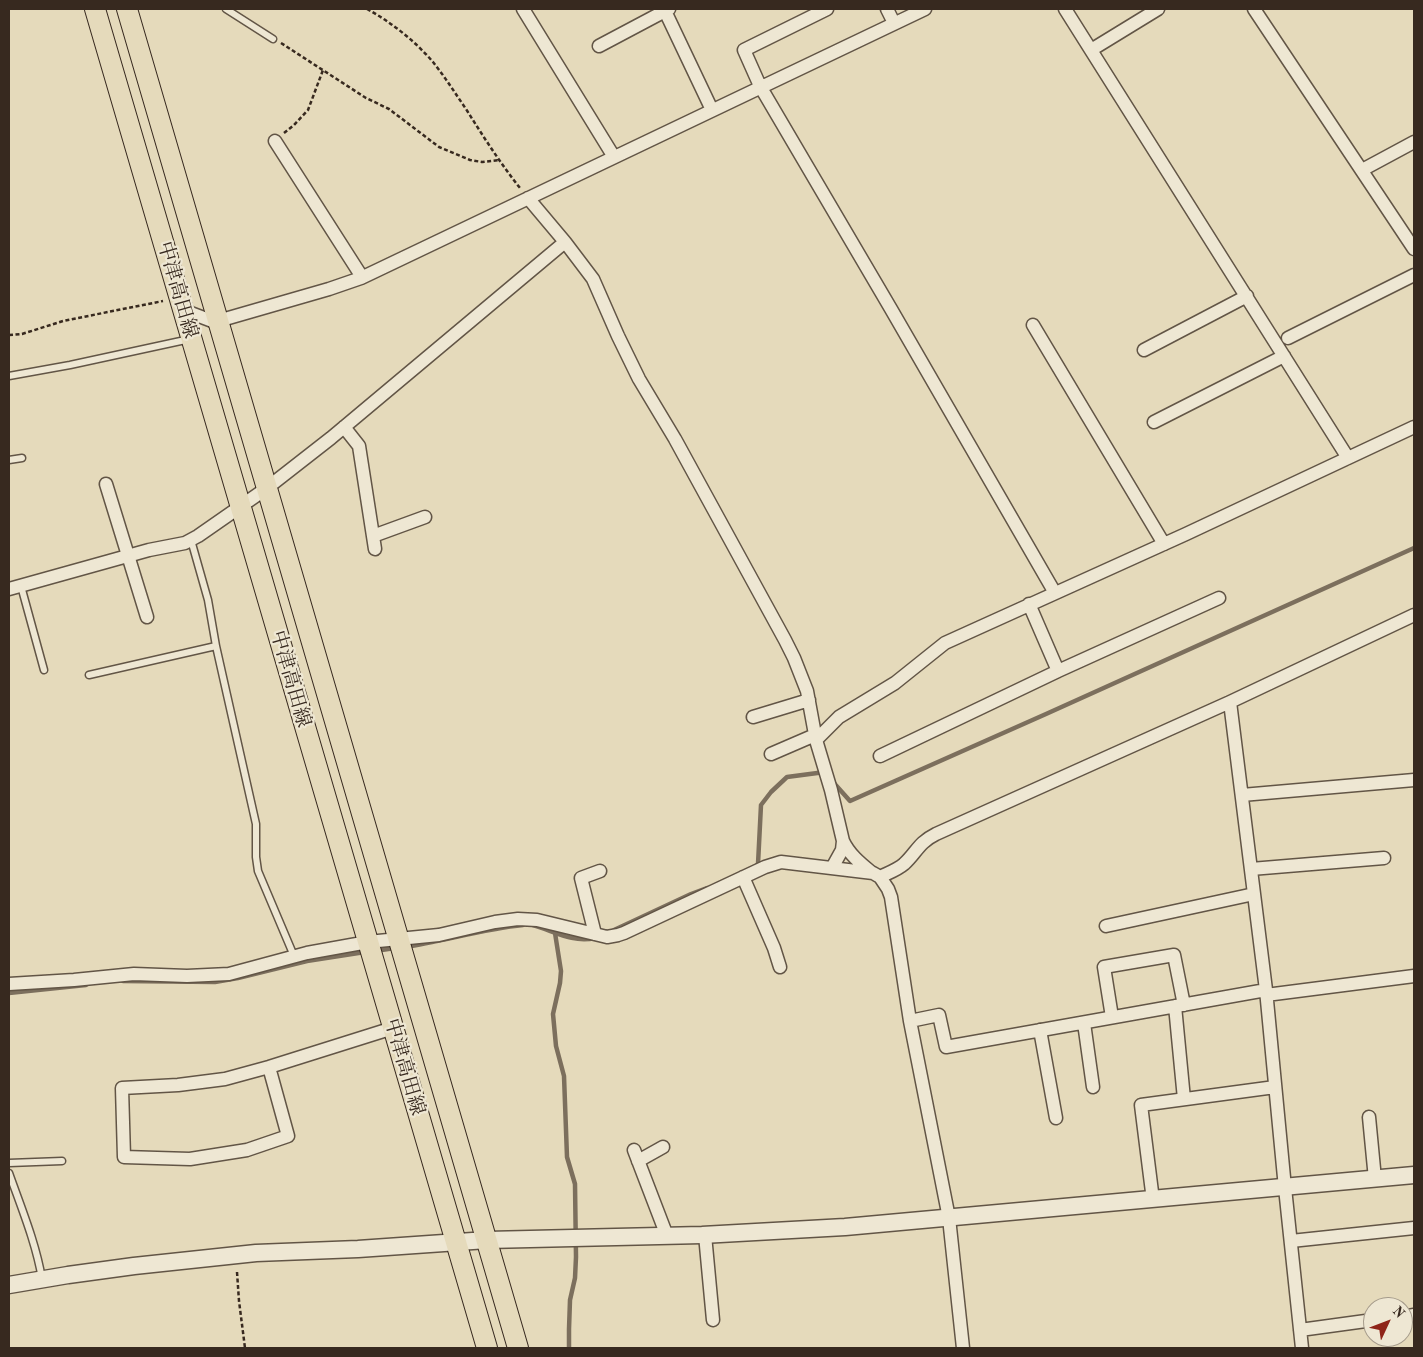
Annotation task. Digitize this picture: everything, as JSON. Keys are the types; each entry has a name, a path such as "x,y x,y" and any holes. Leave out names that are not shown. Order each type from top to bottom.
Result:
{"main road":[{"name":"中津高田線","path":"95,9 487,1348"},
{"name":"中津高田線","path":"127,9 518,1348"}],"street":[{"path":"523,9 614,157"},
{"path":"828,9 744,50 760,86 1055,593"},
{"path":"887,9 894,23"},
{"path":"181,304 212,321 218,321 329,289 362,277 924,9"},
{"path":"1066,9 1348,458"},
{"path":"1092,50 1158,9"},
{"path":"1254,9 1414,249"},
{"path":"599,46 668,10 712,110"},
{"path":"275,141 362,277"},
{"path":"1362,170 1414,142"},
{"path":"528,198 593,279 639,379 785,640 804,682 816,737 843,840 855,859 876,875 888,889 910,1020 949,1218 963,1348"},
{"path":"15,588 155,548 178,545 191,540 267,488 344,427 565,242"},
{"path":"1288,338 1414,275"},
{"path":"1144,350 1247,296"},
{"path":"1032,326 1164,544"},
{"path":"1154,422 1284,356"},
{"path":"344,427 359,446 375,549"},
{"path":"771,754 816,737 839,717 895,683 945,643 1164,544 1414,427"},
{"path":"106,484 147,617"},
{"path":"373,536 425,517"},
{"path":"880,756 1058,671 1219,598"},
{"path":"1029,604 1058,671"},
{"path":"9,984 134,974 187,976 230,974 294,956 368,942 439,935 495,922 518,919 537,920 607,936 618,935 765,866 781,862 876,875 895,870 905,863 923,842 936,834 1230,702 1414,615"},
{"path":"753,717 809,700"},
{"path":"1230,702 1266,993 1302,1348"},
{"path":"1242,795 1414,780"},
{"path":"832,868 842,850 843,840"},
{"path":"1251,869 1384,858"},
{"path":"595,934 581,878 600,871"},
{"path":"743,877 774,948 780,967"},
{"path":"1106,926 1254,894"},
{"path":"1112,1018 1104,967 1174,955 1184,1099"},
{"path":"910,1020 939,1015 946,1047 1179,1006 1266,993 1414,976"},
{"path":"1084,1023 1093,1087"},
{"path":"269,1067 288,1136 246,1150 190,1159 124,1157 122,1088 178,1085 224,1079 269,1067 393,1028"},
{"path":"1040,1030 1056,1118"},
{"path":"1153,1200 1141,1105 1275,1087"},
{"path":"1369,1117 1375,1179"},
{"path":"663,1147 636,1156 667,1236"},
{"path":"9,1284 134,1266 256,1252 358,1249 486,1240 705,1235 845,1227 1414,1175"},
{"path":"1291,1241 1414,1228"},
{"path":"705,1235 713,1320"},
{"path":"1300,1330 1363,1321"}],"lane":[{"path":"226,9 273,38"},
{"path":"9,376 70,366 191,338"},
{"path":"9,460 22,458"},
{"path":"191,540 208,600 216,646 256,824 258,871 294,956"},
{"path":"15,588 44,670"},
{"path":"89,675 216,646"},
{"path":"9,1163 62,1161"},
{"path":"9,1173 35,1248 42,1279"}],"path":[{"path":"367,9 394,26 433,62 499,160 528,198"},
{"path":"273,38 366,98 389,109 439,147 470,160 482,162 499,160"},
{"path":"275,141 308,110 323,70"},
{"path":"9,335 22,334 63,321 181,304"},
{"path":"237,1272 245,1348"}],"waterway":[{"path":"833,782 850,801 1414,548"},
{"path":"755,867 758,864 761,805 771,792 787,777 825,772"},
{"path":"614,930 707,888"},
{"path":"405,947 493,929 523,925"},
{"path":"533,925 571,938 595,938"},
{"path":"555,933 561,971 553,1014 556,1046 564,1076 567,1157 575,1184 576,1257 575,1278 570,1300 569,1348"},
{"path":"375,951 395,948"},
{"path":"123,981 215,982 307,961 365,952"},
{"path":"9,993 86,985"}]}
